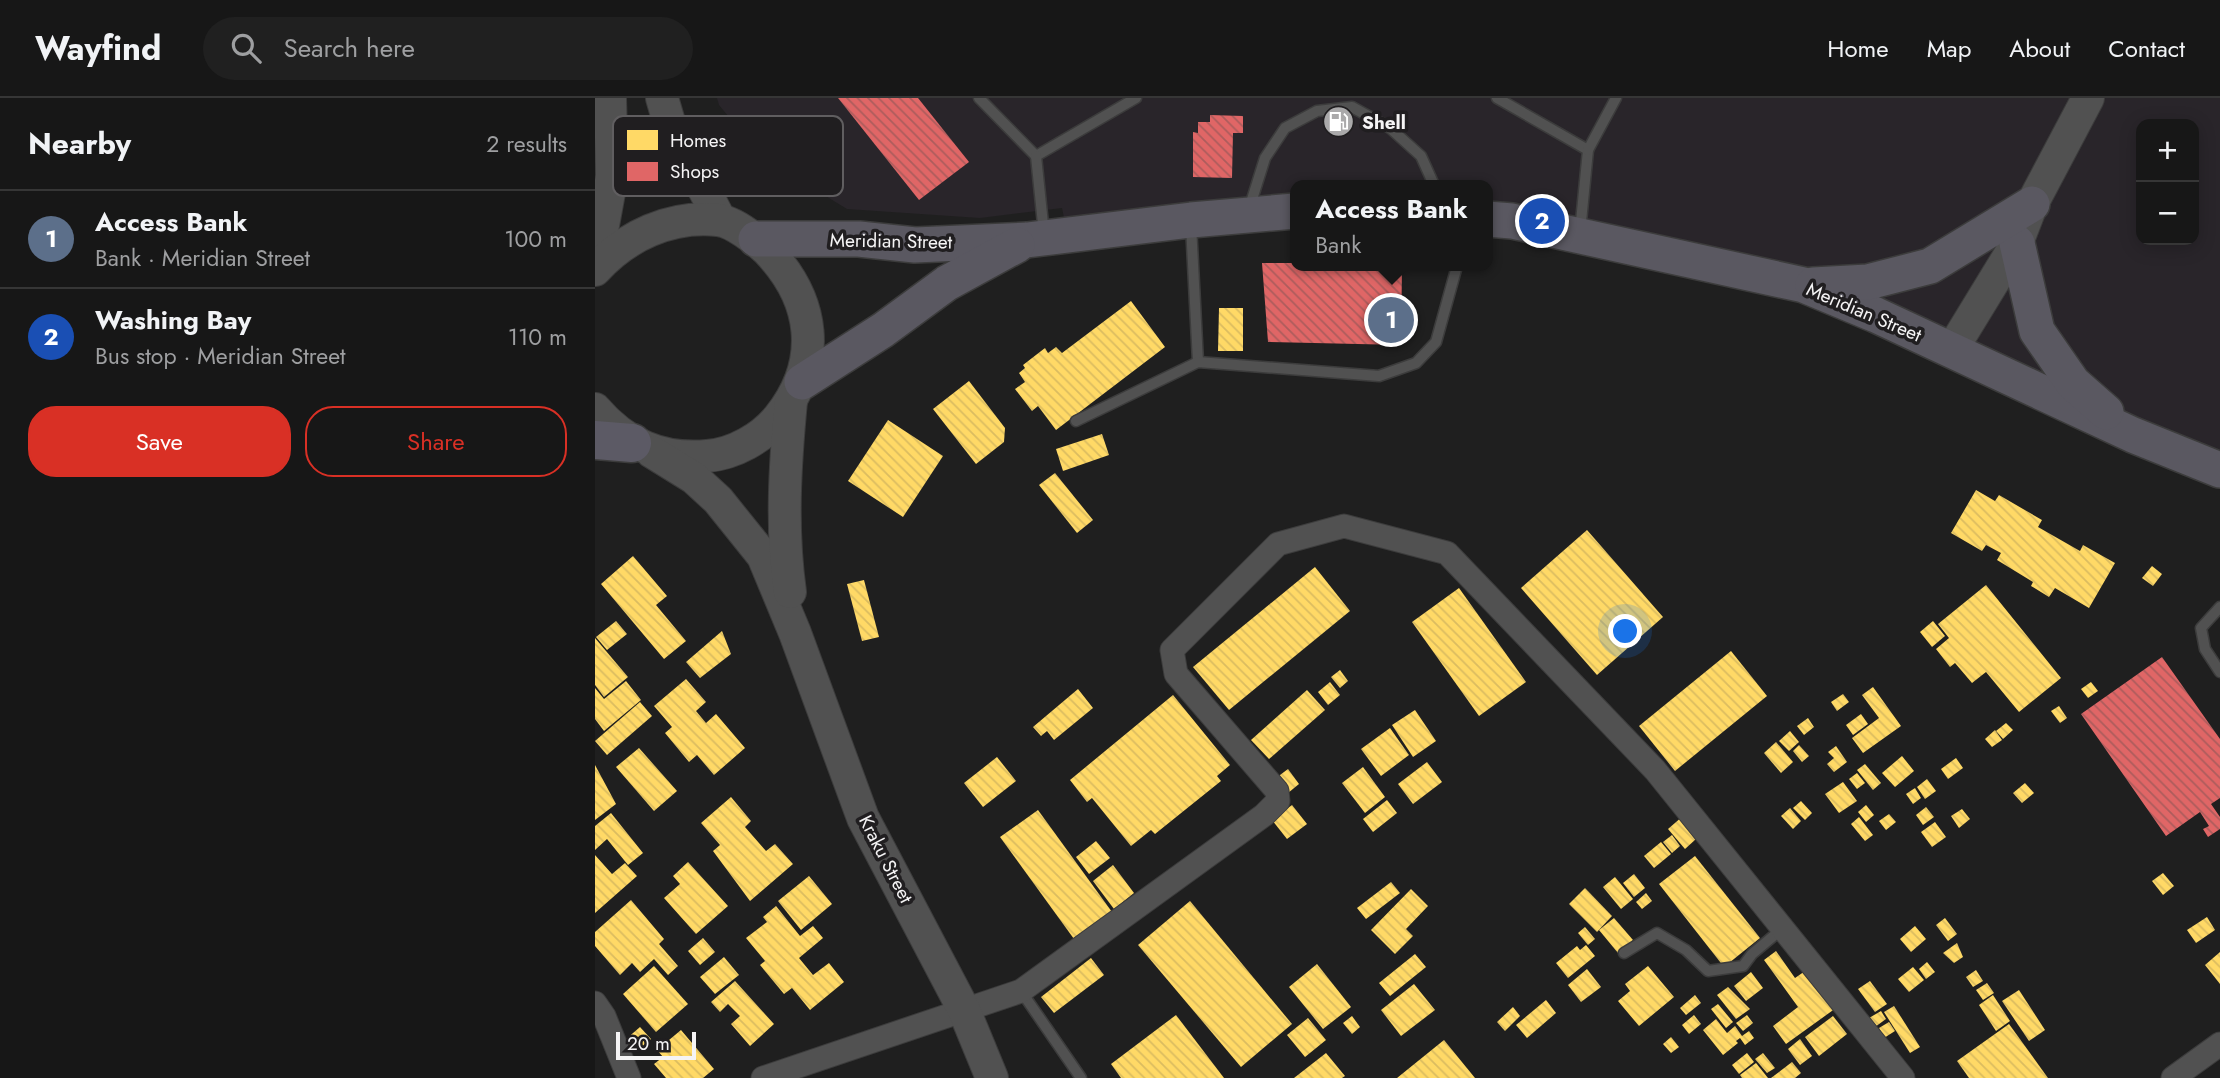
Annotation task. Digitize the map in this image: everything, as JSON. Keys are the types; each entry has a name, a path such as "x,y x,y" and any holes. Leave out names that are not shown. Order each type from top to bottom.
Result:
{"highway":[{"path":"595,440 642,447"}],"main road":[{"path":"595,270 612,176 610,98"},
{"path":"662,98 667,116"},
{"path":"1951,351 2017,243 2032,204 2088,98"},
{"path":"595,270 618,245 648,229 681,222 720,220 708,196"},
{"path":"1804,285 1868,282 1930,266 2032,204"},
{"name":"Meridian Street","path":"755,239 859,239 915,245 1036,239 1191,220 1290,211"},
{"name":"Kraku Street","path":"720,220 755,239 789,277 801,301 807,327 785,483 785,553 795,633"},
{"name":"Meridian Street","path":"1493,220 1580,235 1804,285 2133,435 2220,470"},
{"name":"Meridian Street","path":"797,392 947,283 1036,239"},
{"path":"2017,243 2037,331 2073,383 2133,435"},
{"path":"642,447 683,458 715,456 745,445 771,426 797,392"},
{"name":"Kraku Street","path":"595,409 607,423 702,485 763,556 795,633 863,818 964,1010 992,1078"}],"street":[{"path":"763,1078 1021,991 1264,815 1278,801 1271,782 1176,674 1172,650 1278,544 1344,526 1447,553 1655,770 1903,1078"},
{"path":"595,1003 604,1016 629,1078"},
{"path":"2177,1077 2220,1044"}],"lane":[{"path":"979,98 1035,156 1036,239"},
{"path":"1035,156 1136,98"},
{"path":"1497,98 1588,150"},
{"path":"1580,235 1588,150 1616,98"},
{"path":"1248,215 1265,158 1285,128 1317,111 1352,107 1390,128 1421,156 1432,180"},
{"path":"1191,220 1198,362"},
{"path":"1076,421 1198,362 1379,376 1416,363 1436,342 1456,271"},
{"path":"2220,607 2200,628 2205,649 2220,672"},
{"path":"1624,953 1657,933 1686,950 1708,971 1743,966 1752,954 1783,928"},
{"path":"1021,991 1081,1078"}],"shaded area":[{"path":"717,98 2220,98 2220,474 1792,294 1493,229 1493,180 1290,180 1290,224 1069,241 1062,208 980,218 847,209 826,196 843,196 843,116 728,116"}],"building: Homes":[{"path":"1131,301 1165,347 1056,430 1038,406 1032,411 1015,389 1025,382 1019,373 1025,368 1023,365 1045,348 1048,353 1056,347 1062,353"},
{"path":"1219,308 1243,308 1243,351 1218,351"},
{"path":"969,381 1005,428 1004,442 976,464 933,409"},
{"path":"888,420 943,456 903,517 848,481"},
{"path":"1102,434 1109,455 1063,471 1056,449"},
{"path":"1055,473 1093,520 1077,533 1039,485"},
{"path":"1976,490 1995,501 1999,495 2042,520 2038,527 2080,551 2083,545 2115,563 2089,608 2055,588 2049,597 2031,586 2033,582 1997,560 2001,553 1986,545 1982,551 1951,533"},
{"path":"1587,530 1663,617 1597,675 1521,588"},
{"path":"633,556 667,596 656,605 686,641 664,659 601,584"},
{"path":"2152,566 2162,574 2153,586 2142,578"},
{"path":"1315,567 1350,611 1229,710 1193,667"},
{"path":"864,580 879,637 862,641 847,584"},
{"path":"1986,585 2061,678 2019,712 1986,672 1972,683 1955,663 1950,667 1936,649 1949,638 1938,624"},
{"path":"1459,588 1526,682 1479,716 1412,622"},
{"path":"616,621 627,634 607,650 596,637"},
{"path":"1933,621 1945,636 1932,647 1920,632"},
{"path":"722,631 731,654 700,678 686,662"},
{"path":"595,638 628,677 604,697 595,685"},
{"path":"1731,651 1767,696 1675,771 1639,726"},
{"path":"1340,670 1348,681 1340,688 1331,677"},
{"path":"686,679 706,702 696,711 706,723 716,714 745,748 714,775 697,755 689,762 665,733 672,727 654,706"},
{"path":"626,681 641,700 604,731 595,719 595,688 604,699"},
{"path":"1330,682 1340,695 1328,705 1318,692"},
{"path":"2091,682 2098,691 2088,698 2081,689"},
{"path":"1873,687 1901,726 1863,753 1852,738 1879,718 1862,695"},
{"path":"1078,689 1093,708 1054,740 1047,731 1041,736 1033,727"},
{"path":"1307,690 1325,710 1269,759 1251,740"},
{"path":"1843,694 1849,702 1837,711 1831,702"},
{"path":"1173,695 1230,765 1217,776 1221,781 1155,834 1151,830 1131,846 1092,798 1087,802 1070,780"},
{"path":"640,702 652,716 607,755 595,741"},
{"path":"2059,706 2067,718 2060,723 2051,711"},
{"path":"1415,710 1436,741 1413,757 1392,725"},
{"path":"1861,714 1868,724 1853,735 1846,725"},
{"path":"1808,718 1814,727 1804,735 1797,726"},
{"path":"2006,723 2013,730 2003,739 1996,731"},
{"path":"1390,728 1409,755 1381,776 1361,749"},
{"path":"1995,730 2002,740 1992,747 1985,739"},
{"path":"1790,731 1799,742 1789,751 1779,741"},
{"path":"1776,742 1793,762 1781,773 1764,753"},
{"path":"1799,745 1809,756 1802,762 1793,751"},
{"path":"1836,746 1847,762 1834,772 1827,764 1834,758 1828,752"},
{"path":"639,748 677,791 654,811 616,767"},
{"path":"1902,756 1914,771 1895,787 1882,773"},
{"path":"997,757 1016,781 983,807 964,783"},
{"path":"1956,758 1963,768 1948,779 1941,769"},
{"path":"1427,762 1442,782 1413,804 1398,784"},
{"path":"1865,764 1881,783 1873,790 1857,770"},
{"path":"595,765 616,804 595,820"},
{"path":"1363,767 1385,797 1365,813 1342,783"},
{"path":"1288,769 1299,784 1288,793 1276,778"},
{"path":"1857,773 1865,783 1857,789 1849,779"},
{"path":"1927,779 1936,791 1925,799 1917,787"},
{"path":"1843,782 1857,801 1839,813 1825,794"},
{"path":"2025,783 2034,793 2022,803 2013,793"},
{"path":"1915,788 1921,798 1913,804 1906,794"},
{"path":"731,797 751,821 745,827 766,851 775,844 793,864 750,901 713,851 720,845 701,823"},
{"path":"1387,800 1397,813 1373,832 1363,819"},
{"path":"1801,801 1812,813 1805,820 1793,808"},
{"path":"1292,805 1307,824 1287,839 1272,820"},
{"path":"1866,805 1874,815 1866,822 1858,812"},
{"path":"1926,807 1934,817 1923,825 1916,815"},
{"path":"1790,808 1801,821 1793,829 1781,816"},
{"path":"1962,809 1970,819 1959,828 1951,816"},
{"path":"1038,810 1112,912 1074,939 1000,837"},
{"path":"611,813 643,853 628,865 607,839 595,850 595,826"},
{"path":"1889,814 1896,822 1886,830 1879,821"},
{"path":"1683,816 1696,839 1685,849 1668,829"},
{"path":"1859,817 1873,835 1865,841 1851,824"},
{"path":"1935,822 1946,837 1932,847 1921,832"},
{"path":"1672,835 1680,846 1672,853 1663,842"},
{"path":"1096,841 1110,858 1089,874 1076,857"},
{"path":"1661,842 1671,854 1654,868 1644,856"},
{"path":"595,855 612,874 625,863 637,876 595,913"},
{"path":"1695,856 1760,938 1724,967 1659,884"},
{"path":"688,862 728,906 696,934 664,898 680,884 673,876"},
{"path":"1113,865 1134,893 1114,909 1093,881"},
{"path":"2163,873 2174,886 2163,895 2152,881"},
{"path":"1634,874 1645,888 1634,897 1623,883"},
{"path":"809,876 832,904 801,930 778,901"},
{"path":"1615,877 1633,899 1621,909 1603,887"},
{"path":"1391,882 1400,893 1366,919 1357,908"},
{"path":"1585,888 1612,916 1597,932 1569,904"},
{"path":"1411,889 1428,906 1406,929 1413,936 1395,954 1371,930"},
{"path":"1646,893 1652,901 1642,909 1636,902"},
{"path":"631,900 664,939 659,944 678,966 668,975 654,959 640,972 632,963 620,975 595,946 595,932"},
{"path":"1190,901 1292,1024 1241,1067 1138,945"},
{"path":"776,906 800,936 813,926 823,938 799,958 813,975 829,963 844,982 810,1010 792,988 784,994 760,965 765,961 746,938 767,922 763,917"},
{"path":"2207,917 2215,930 2196,943 2187,930"},
{"path":"1614,918 1633,940 1618,953 1599,930"},
{"path":"1945,918 1957,934 1948,941 1936,925"},
{"path":"1915,926 1926,939 1911,952 1900,939"},
{"path":"1585,927 1595,939 1588,945 1578,933"},
{"path":"703,938 715,952 700,965 688,951"},
{"path":"1957,943 1963,957 1954,963 1943,953"},
{"path":"1586,945 1595,956 1568,978 1556,963 1577,946 1580,950"},
{"path":"1776,951 1795,978 1808,969 1836,1008 1786,1044 1773,1026 1798,1007 1764,960"},
{"path":"2220,952 2220,984 2205,965"},
{"path":"1415,954 1426,967 1390,996 1379,983"},
{"path":"724,957 739,975 715,994 700,977"},
{"path":"1091,958 1104,975 1054,1013 1041,997"},
{"path":"1927,962 1935,972 1926,979 1919,969"},
{"path":"1317,964 1351,1007 1323,1029 1289,987"},
{"path":"654,966 688,1004 656,1032 623,994"},
{"path":"1648,966 1674,997 1639,1026 1618,1001 1630,991 1625,984"},
{"path":"1913,967 1924,980 1909,992 1898,979"},
{"path":"1587,969 1601,987 1581,1002 1568,985"},
{"path":"1976,970 1983,981 1973,987 1966,977"},
{"path":"1751,972 1763,988 1746,1001 1734,986"},
{"path":"735,981 774,1024 750,1046 731,1024 740,1016 728,1004 720,1012 711,1002"},
{"path":"1870,981 1887,1004 1875,1012 1858,989"},
{"path":"1987,983 1994,993 1983,1000 1976,990"},
{"path":"1414,984 1435,1010 1401,1036 1381,1010"},
{"path":"1728,987 1750,1009 1736,1019 1717,995"},
{"path":"2019,990 2045,1030 2029,1041 2002,1001"},
{"path":"1695,995 1701,1003 1686,1015 1680,1008"},
{"path":"1993,995 2010,1021 1996,1031 1979,1005"},
{"path":"1546,1000 1556,1013 1527,1038 1516,1025"},
{"path":"1718,1004 1733,1022 1726,1028 1711,1009"},
{"path":"1894,1006 1920,1047 1910,1053 1884,1012"},
{"path":"1513,1007 1520,1016 1505,1031 1497,1022"},
{"path":"1881,1011 1886,1019 1875,1027 1869,1018"},
{"path":"1176,1015 1224,1078 1121,1078 1111,1064"},
{"path":"1694,1015 1701,1024 1689,1034 1682,1025"},
{"path":"1747,1015 1753,1023 1743,1031 1736,1023"},
{"path":"1352,1016 1360,1027 1352,1034 1343,1023"},
{"path":"1833,1016 1847,1034 1819,1056 1805,1037"},
{"path":"1308,1018 1326,1040 1305,1057 1287,1035"},
{"path":"1716,1019 1727,1033 1735,1026 1742,1036 1749,1031 1754,1038 1745,1045 1740,1038 1736,1041 1738,1043 1723,1055 1703,1030"},
{"path":"1889,1022 1895,1031 1884,1038 1879,1028"},
{"path":"2009,1024 2048,1078 1969,1078 1957,1061"},
{"path":"640,1027 651,1039 635,1052 625,1040"},
{"path":"681,1030 714,1069 703,1078 666,1078 654,1064 663,1057 657,1050"},
{"path":"1671,1037 1679,1047 1671,1053 1663,1044"},
{"path":"1800,1039 1812,1056 1800,1065 1788,1049"},
{"path":"1444,1040 1475,1078 1397,1078"},
{"path":"1326,1053 1345,1076 1294,1078"},
{"path":"1747,1053 1754,1062 1739,1074 1732,1065"},
{"path":"1763,1053 1775,1068 1767,1073 1755,1059"},
{"path":"1792,1062 1801,1073 1795,1078 1771,1078"},
{"path":"1756,1063 1768,1078 1742,1078 1740,1075"}],"building: Shops":[{"path":"838,98 918,98 969,162 919,200"},
{"path":"1210,115 1243,116 1243,133 1233,133 1232,178 1193,177 1193,132 1198,133 1198,122 1210,122"},
{"path":"1262,263 1290,263 1290,271 1402,271 1401,345 1268,342"},
{"path":"2162,657 2220,739 2220,798 2211,804 2220,817 2220,829 2208,837 2203,829 2209,826 2200,812 2166,836 2081,714"}],"place":[{"name":"Shell","path":"1339,122"},
{"name":"Washing Bay","path":"1542,221"},
{"name":"Access Bank","path":"1391,320"}]}
